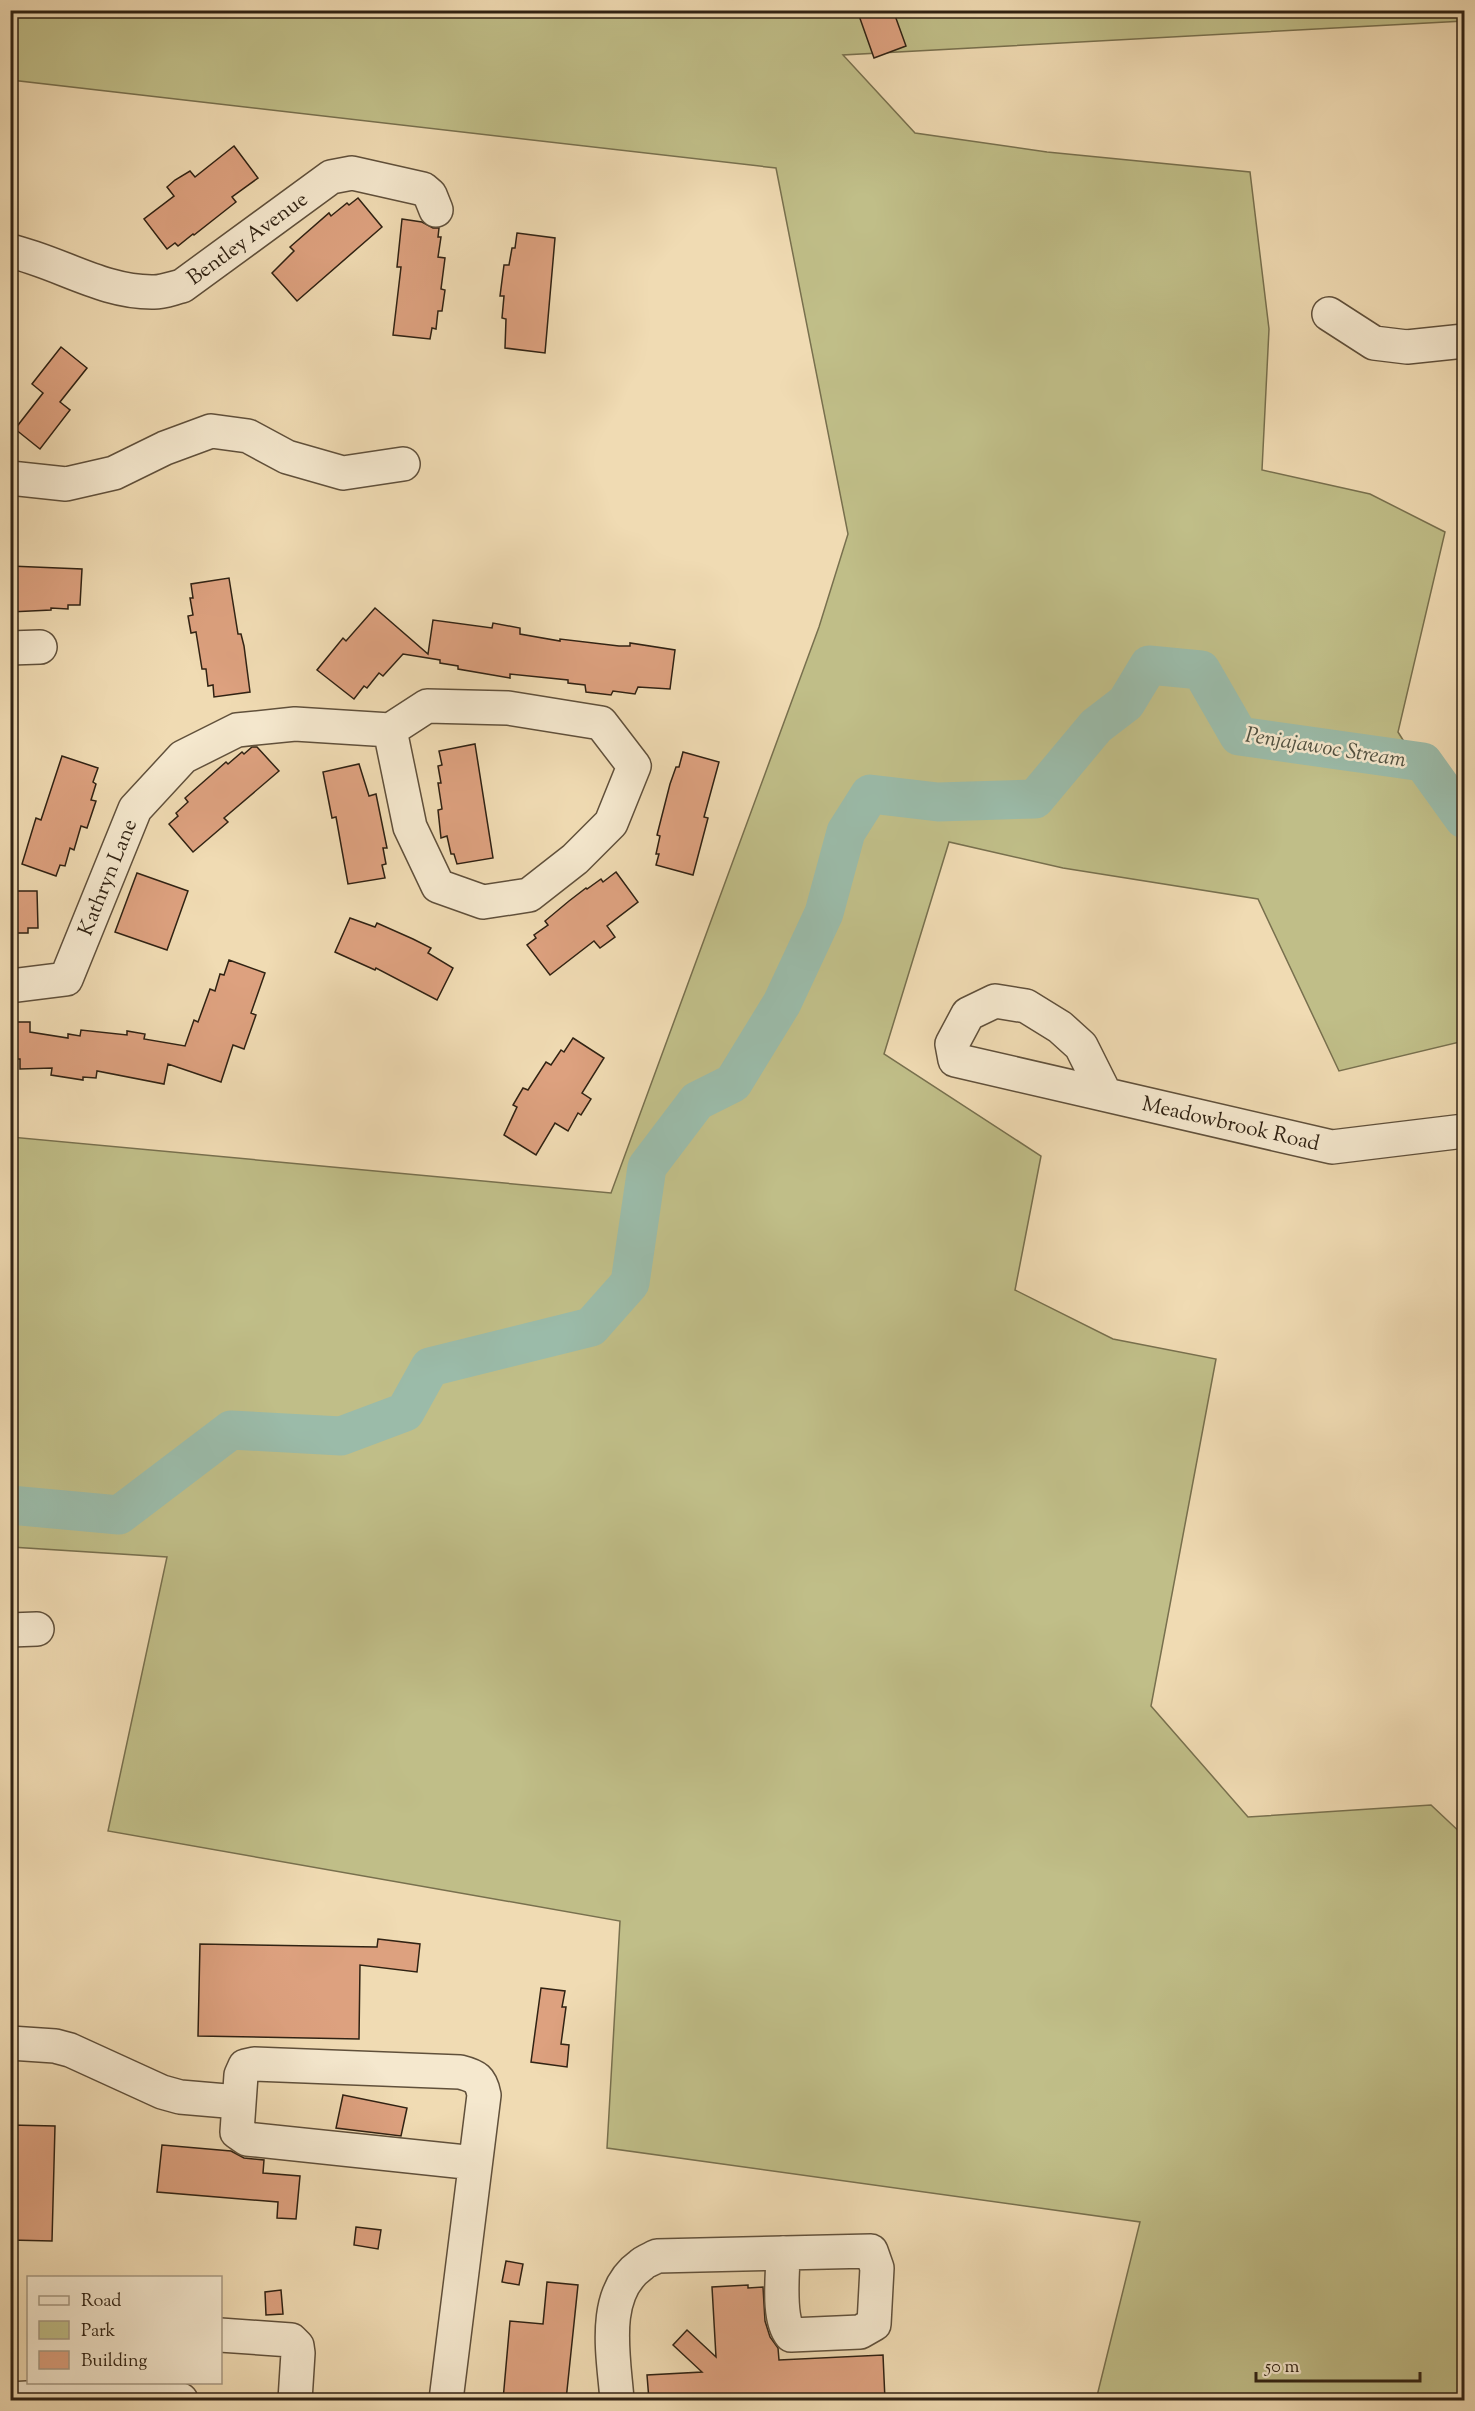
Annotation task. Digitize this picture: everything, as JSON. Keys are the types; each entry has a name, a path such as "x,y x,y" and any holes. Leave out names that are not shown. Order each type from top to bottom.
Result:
{"street":[{"name":"Bentley Avenue","path":"10,251 28,255 105,286 155,293 182,286 331,177 352,173 423,189 430,195 436,210"},
{"path":"1329,314 1374,343 1407,347 1464,341"},
{"path":"10,478 66,484 114,473 165,448 211,431 248,435 287,457 343,473 403,464"},
{"path":"427,706 508,708 601,723 634,766 611,824 574,859 529,895 483,902 438,886 410,827 390,730 427,706"},
{"name":"Kathryn Lane","path":"10,986 66,978 135,809 183,757 237,730 295,724 390,730"},
{"name":"Meadowbrook Road","path":"1105,1094 1332,1147 1464,1131"},
{"path":"10,2043 55,2046 70,2050 162,2092 180,2097 238,2102"},
{"path":"446,2400 484,2095 481,2081 474,2075 460,2072 254,2064 245,2066 241,2075 237,2132 247,2139 475,2163"},
{"path":"617,2400 612,2331 615,2311 624,2282 640,2265 657,2256 783,2253"},
{"path":"222,2335 291,2340 297,2346 298,2353 295,2400"},
{"path":"185,2400 186,2384"},
{"path":"10,2399 96,2397 181,2400"}],"green space":[{"path":"11,10 1464,11 1464,21 843,55 915,133 1047,152 1250,172 1269,329 1262,470 1370,494 1445,532 1398,732 1464,837 1464,1041 1339,1071 1258,899 1063,868 949,842 884,1054 1041,1156 1015,1290 1113,1339 1216,1359 1151,1706 1248,1817 1431,1805 1464,1836 1464,2400 1096,2400 1140,2222 607,2148 620,1921 108,1831 167,1557 11,1547 11,1137 611,1193 819,627 848,534 776,168 11,80"}],"building":[{"path":"857,10 893,10 906,46 874,58"},
{"path":"234,146 258,178 232,197 236,202 194,235 178,246 175,243 167,249 144,219 174,196 167,187 175,180 190,171 195,177"},
{"path":"358,198 382,227 297,301 272,273 294,251 290,247 329,213 331,216 347,203 349,205"},
{"path":"402,219 422,222 433,228 439,228 438,237 441,237 438,257 445,258 441,289 445,290 442,311 438,311 436,329 432,328 430,339 393,335 401,267 397,267"},
{"path":"517,233 555,238 545,353 505,348 506,319 502,318 504,296 500,296 504,265 509,265"},
{"path":"61,347 87,368 60,402 70,410 40,449 15,429 43,393 32,384"},
{"path":"10,566 82,569 80,605 68,605 68,609 51,608 51,610 10,612"},
{"path":"229,578 238,634 241,634 244,646 250,692 214,697 213,685 208,686 206,669 202,669 196,632 191,633 188,616 193,615 190,598 193,598 191,584"},
{"path":"375,608 428,654 433,620 492,628 493,623 520,628 520,634 560,641 560,639 619,646 630,646 630,643 675,650 670,689 638,687 635,694 613,691 611,695 586,692 585,685 568,683 568,680 510,674 510,678 458,669 458,666 440,663 440,660 403,654 383,676 379,673 367,688 364,686 354,699 317,670 343,638 346,641"},
{"path":"475,744 493,858 457,864 454,854 451,854 447,836 441,838 438,810 442,809 438,783 441,783 438,766 442,765 439,751"},
{"path":"252,747 257,747 279,771 224,818 228,822 193,852 169,824 178,816 176,813 188,802 185,798 226,762 228,764"},
{"path":"683,752 719,762 704,817 708,818 693,875 656,865 660,836 657,835 670,784 676,767 679,767"},
{"path":"62,756 98,768 93,782 96,784 91,800 96,801 87,828 81,826 74,850 70,848 65,866 60,865 56,876 22,864 36,818 41,820"},
{"path":"359,764 369,796 376,794 387,848 383,848 386,864 382,865 385,878 348,884 336,817 332,818 323,772"},
{"path":"616,872 638,902 607,926 615,937 600,948 594,941 550,975 527,945 536,938 534,935 548,925 545,921 569,901 586,888 601,879 603,882"},
{"path":"137,873 188,891 167,950 115,932"},
{"path":"10,891 37,891 38,928 28,928 28,933 10,933"},
{"path":"350,918 375,927 377,923 413,939 431,948 428,953 453,968 437,1000 376,968 375,970 335,952"},
{"path":"229,960 265,973 251,1013 256,1015 244,1049 233,1045 221,1082 168,1064 164,1084 97,1071 96,1078 83,1077 83,1080 51,1075 52,1068 20,1069 20,1059 10,1059 10,1022 30,1022 30,1032 68,1038 68,1034 80,1036 81,1030 127,1035 127,1031 145,1034 144,1039 185,1046 194,1020 198,1022 210,989 215,991 220,974 224,975"},
{"path":"573,1038 604,1058 582,1093 591,1099 581,1115 578,1113 568,1131 555,1123 536,1155 504,1135 517,1107 513,1105 523,1088 528,1090 546,1062 551,1065 561,1050 564,1052"},
{"path":"378,1939 420,1944 417,1972 360,1965 359,2039 198,2036 200,1944 377,1947"},
{"path":"541,1988 565,1991 562,2007 566,2007 561,2044 569,2045 567,2067 531,2062"},
{"path":"343,2095 407,2108 401,2136 336,2128"},
{"path":"10,2125 55,2126 52,2241 10,2240"},
{"path":"162,2145 231,2151 244,2158 264,2160 263,2173 300,2176 296,2219 277,2218 278,2202 157,2192"},
{"path":"356,2227 381,2230 378,2249 354,2245"},
{"path":"506,2261 523,2264 519,2285 502,2282"},
{"path":"547,2282 578,2285 566,2400 503,2400 510,2321 543,2324"},
{"path":"748,2285 748,2288 763,2287 765,2321 770,2337 778,2348 779,2360 883,2355 885,2400 649,2400 647,2375 702,2372 673,2345 687,2330 716,2357 712,2287"},
{"path":"281,2290 283,2314 266,2315 265,2292"}],"waterway":[{"name":"Penjajawoc Stream","path":"10,1505 119,1515 231,1430 341,1436 405,1412 430,1367 591,1327 630,1283 647,1167 697,1101 733,1083 782,1003 824,913 846,832 870,794 938,802 1035,799 1096,726 1126,703 1149,665 1201,670 1239,736 1423,762 1464,819"}]}
